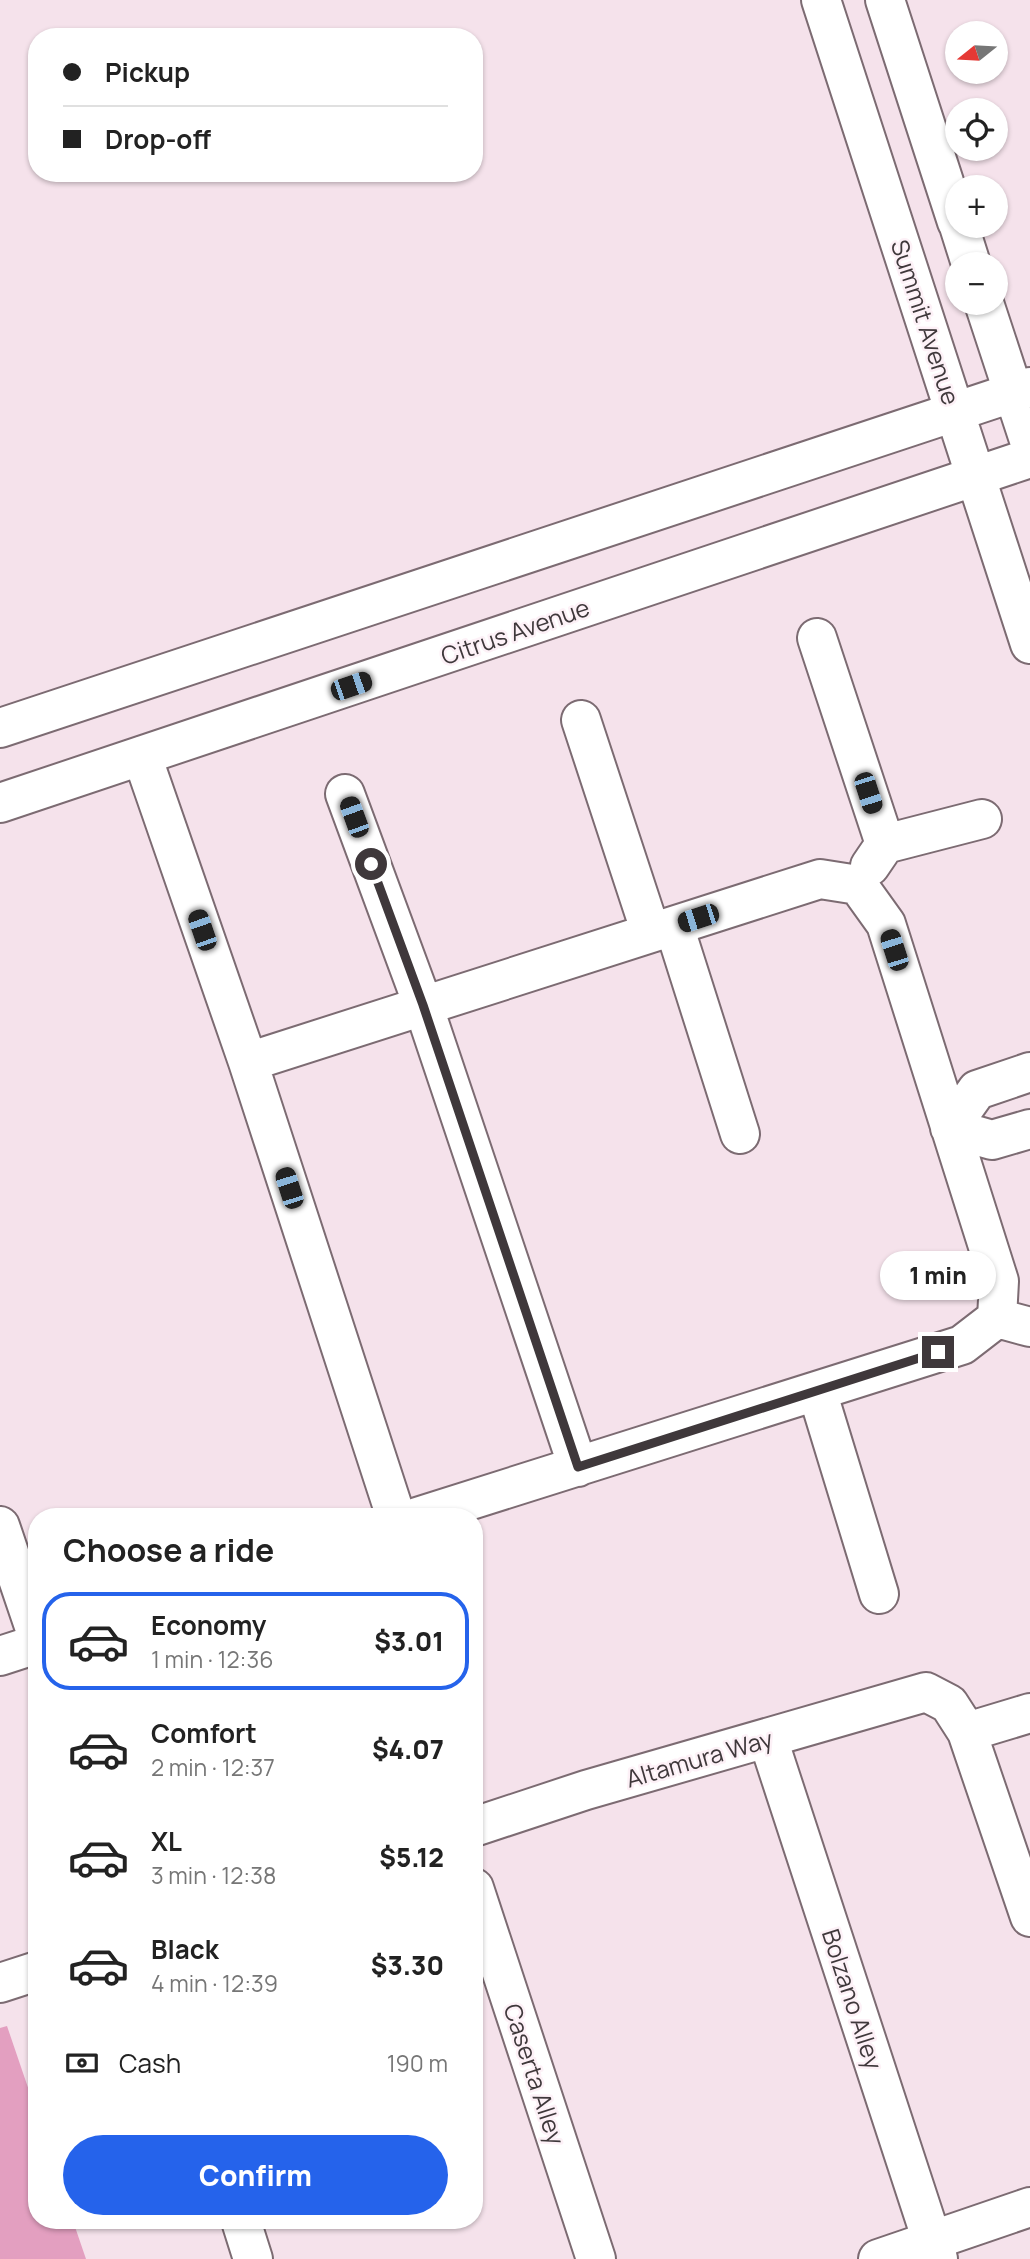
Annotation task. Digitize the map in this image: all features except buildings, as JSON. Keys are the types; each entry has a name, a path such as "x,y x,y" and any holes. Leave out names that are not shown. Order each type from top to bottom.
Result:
{"street":[{"name":"Summit Avenue","path":"821,0 1030,644"},
{"path":"885,0 945,184"},
{"path":"989,315 1022,390 1030,443"},
{"path":"0,728 1022,390"},
{"name":"Citrus Avenue","path":"0,803 1030,458"},
{"path":"817,638 885,844"},
{"path":"581,720 740,1134"},
{"path":"142,756 248,1062 393,1508"},
{"path":"345,794 423,1005 578,1467"},
{"path":"858,885 885,844 982,819"},
{"path":"248,1062 820,879 858,885 886,924 1014,1322 962,1345 445,1508"},
{"path":"950,1128 977,1090 1029,1077"},
{"path":"950,1128 992,1140 1030,1129"},
{"path":"817,1391 879,1594"},
{"path":"0,1527 28,1609"},
{"path":"0,1656 28,1647"},
{"name":"Altamura Way","path":"483,1824 586,1790 926,1692 948,1704 967,1732"},
{"path":"1030,1713 967,1732 1030,1917"},
{"name":"Bolzano Alley","path":"768,1739 935,2250"},
{"name":"Caserta Alley","path":"483,1915 596,2259"},
{"path":"0,1983 28,1974"},
{"path":"878,2259 935,2250 1030,2207"},
{"path":"244,2229 253,2259"}],"shaded area":[{"path":"7,2026 28,2088 28,2229 76,2229 86,2259 0,2259 0,2028"}],"route":[{"path":"371,864 423,1005 578,1467 938,1352"}]}
